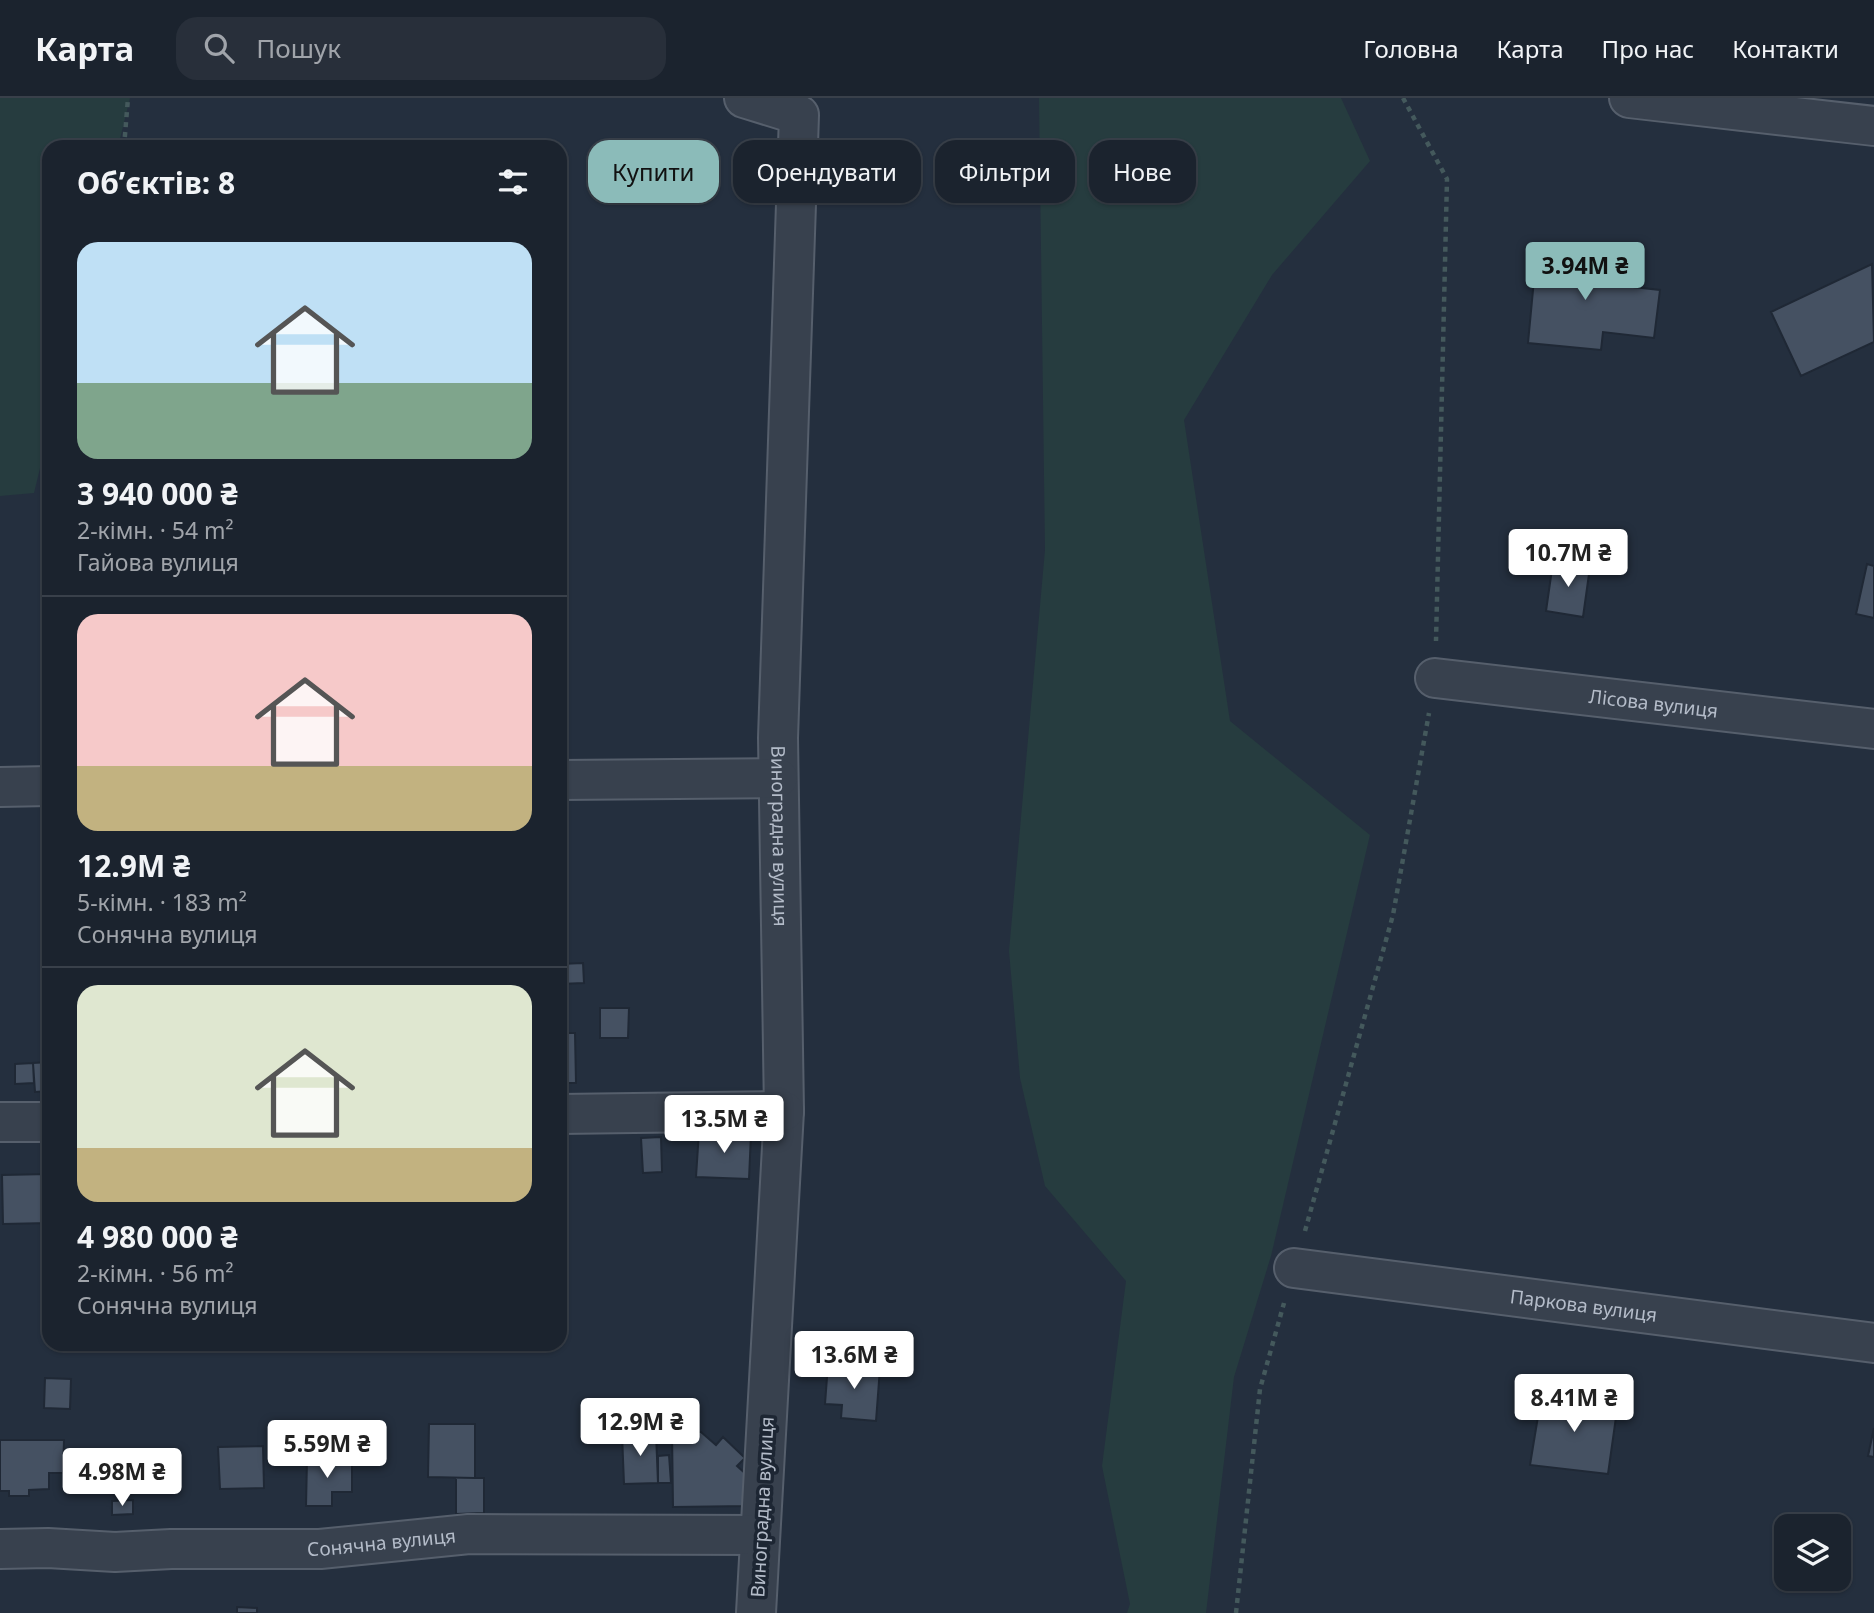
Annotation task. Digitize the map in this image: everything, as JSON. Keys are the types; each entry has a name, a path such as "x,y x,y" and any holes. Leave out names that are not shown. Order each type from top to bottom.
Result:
{"street":[{"name":"Виноградна вулиця","path":"744,98 799,115 778,778 784,1111 756,1613"},
{"path":"1629,98 1874,126"},
{"name":"Лісова вулиця","path":"1435,678 1874,729"},
{"path":"567,780 778,778"},
{"path":"0,787 42,786"},
{"path":"567,1114 784,1111"},
{"path":"0,1122 42,1122"},
{"name":"Паркова вулиця","path":"1294,1268 1874,1343"},
{"name":"Сонячна вулиця","path":"0,1549 48,1548 115,1552 171,1549 320,1549 469,1534 760,1535"}],"path":[{"path":"125,140 128,98"},
{"path":"1236,1613 1260,1389 1393,915 1435,678 1447,180 1403,98"}],"green space":[{"path":"0,98 130,98 120,140 42,140 42,460 34,493 0,496"},
{"path":"1039,98 1341,98 1370,161 1272,275 1184,420 1230,721 1370,835 1271,1256 1234,1377 1206,1613 1127,1613 1130,1604 1102,1466 1126,1281 1045,1186 1020,1078 1009,951 1045,550 1040,203 1075,203 1075,140 1040,140"}],"building":[{"path":"1537,248 1611,255 1607,284 1660,290 1654,338 1603,332 1601,350 1528,343"},
{"path":"1872,264 1874,342 1801,376 1771,312"},
{"path":"1553,562 1590,567 1583,617 1546,611"},
{"path":"1867,564 1874,566 1874,618 1856,614"},
{"path":"583,963 584,983 567,984 567,964"},
{"path":"600,1008 629,1008 628,1038 600,1038"},
{"path":"567,1033 575,1033 576,1083 567,1083"},
{"path":"42,1062 42,1092 35,1092 33,1063"},
{"path":"33,1063 34,1083 15,1084 15,1064"},
{"path":"699,1131 751,1134 749,1179 696,1177"},
{"path":"661,1137 662,1172 643,1173 641,1138"},
{"path":"42,1174 42,1223 3,1224 2,1175"},
{"path":"828,1364 880,1368 876,1421 841,1418 842,1405 825,1404"},
{"path":"45,1378 71,1379 70,1409 44,1408"},
{"path":"1542,1392 1618,1403 1608,1474 1530,1465"},
{"path":"429,1424 475,1424 475,1478 428,1477"},
{"path":"1874,1428 1874,1457 1868,1456"},
{"path":"672,1432 701,1432 716,1445 723,1437 745,1458 737,1466 748,1476 748,1506 673,1507"},
{"path":"656,1433 658,1483 624,1484 622,1434"},
{"path":"0,1440 64,1440 63,1473 49,1473 49,1489 29,1490 29,1496 9,1496 9,1491 0,1491"},
{"path":"263,1446 264,1488 220,1489 218,1447"},
{"path":"669,1455 671,1483 658,1483 658,1456"},
{"path":"307,1459 352,1459 352,1492 332,1492 332,1506 306,1506"},
{"path":"146,1466 146,1487 114,1489 113,1467"},
{"path":"456,1478 484,1478 484,1513 456,1514"},
{"path":"133,1500 133,1514 112,1515 112,1501"},
{"path":"237,1607 257,1608 257,1613 237,1613"}]}
